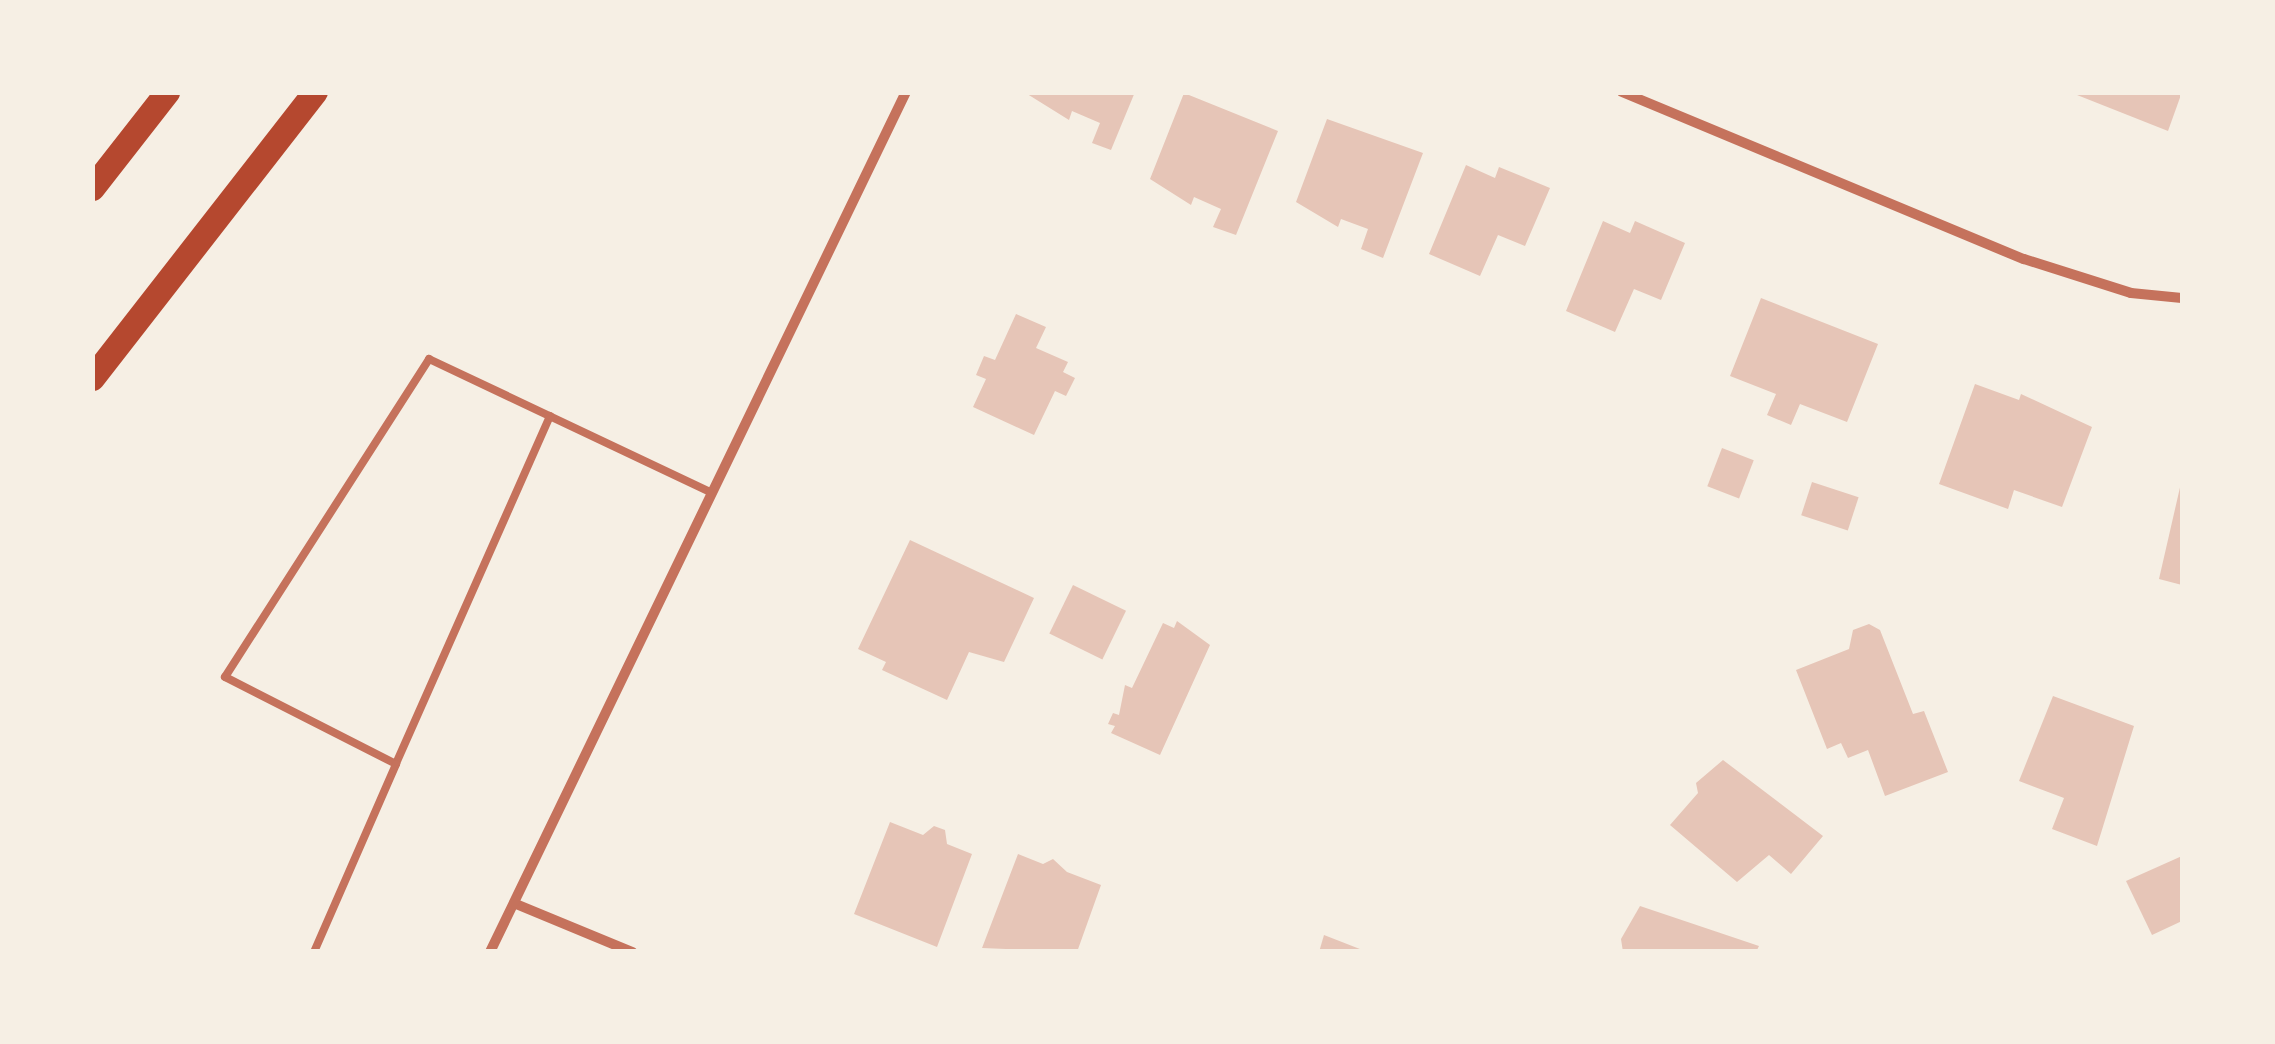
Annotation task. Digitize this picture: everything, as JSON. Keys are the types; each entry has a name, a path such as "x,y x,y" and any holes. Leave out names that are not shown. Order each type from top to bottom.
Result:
{"main road":[{"path":"92,188 167,92"},
{"path":"92,378 315,92"}],"street":[{"path":"490,952 906,92"},
{"path":"1622,92 2024,260 2131,294 2182,298"},
{"path":"516,904 632,952"}],"lane":[{"path":"396,764 225,677 429,359 712,493"},
{"path":"314,952 550,416"}],"building":[{"path":"1024,92 1135,92 1111,150 1092,143 1100,123 1072,111 1069,120"},
{"path":"2072,92 2182,92 2168,131 2072,93"},
{"path":"1184,93 1278,131 1236,235 1213,227 1221,209 1194,197 1191,205 1150,179"},
{"path":"1327,119 1423,153 1383,258 1361,249 1368,229 1341,219 1338,227 1296,202"},
{"path":"1466,165 1495,178 1499,167 1550,188 1525,246 1498,235 1480,276 1429,254"},
{"path":"1603,221 1630,233 1635,221 1685,243 1661,300 1634,289 1615,332 1566,311"},
{"path":"1761,298 1878,344 1847,422 1800,404 1791,425 1767,415 1776,394 1730,376"},
{"path":"1016,314 1046,327 1036,348 1068,362 1063,372 1075,378 1066,396 1055,391 1034,435 973,407 986,379 976,375 984,356 995,360"},
{"path":"1975,384 2019,400 2021,394 2092,427 2062,507 2014,490 2008,509 1939,484"},
{"path":"1722,448 1754,460 1739,498 1707,486"},
{"path":"1812,482 1859,497 1848,530 1801,515"},
{"path":"2182,483 2182,585 2159,579"},
{"path":"910,540 1034,598 1004,662 969,652 947,700 882,670 886,662 858,649"},
{"path":"1073,585 1126,611 1102,659 1049,634"},
{"path":"1177,621 1210,645 1160,755 1111,733 1115,726 1108,724 1113,713 1119,715 1125,685 1132,688 1163,623 1174,628"},
{"path":"1869,624 1880,630 1913,714 1924,711 1948,772 1885,796 1868,750 1848,758 1841,743 1827,749 1796,670 1849,649 1853,630"},
{"path":"2053,696 2134,726 2097,846 2052,829 2064,798 2019,781"},
{"path":"1723,760 1823,836 1791,874 1769,855 1737,882 1670,825 1698,793 1696,783"},
{"path":"890,822 923,835 934,826 945,830 947,844 972,854 937,947 854,914"},
{"path":"1018,854 1043,864 1053,859 1067,872 1101,885 1077,952 982,948"},
{"path":"2182,856 2182,921 2152,935 2126,881"},
{"path":"1640,906 1759,946 1756,952 1623,952 1621,939"},
{"path":"1324,935 1365,951 1365,952 1319,952"}]}
